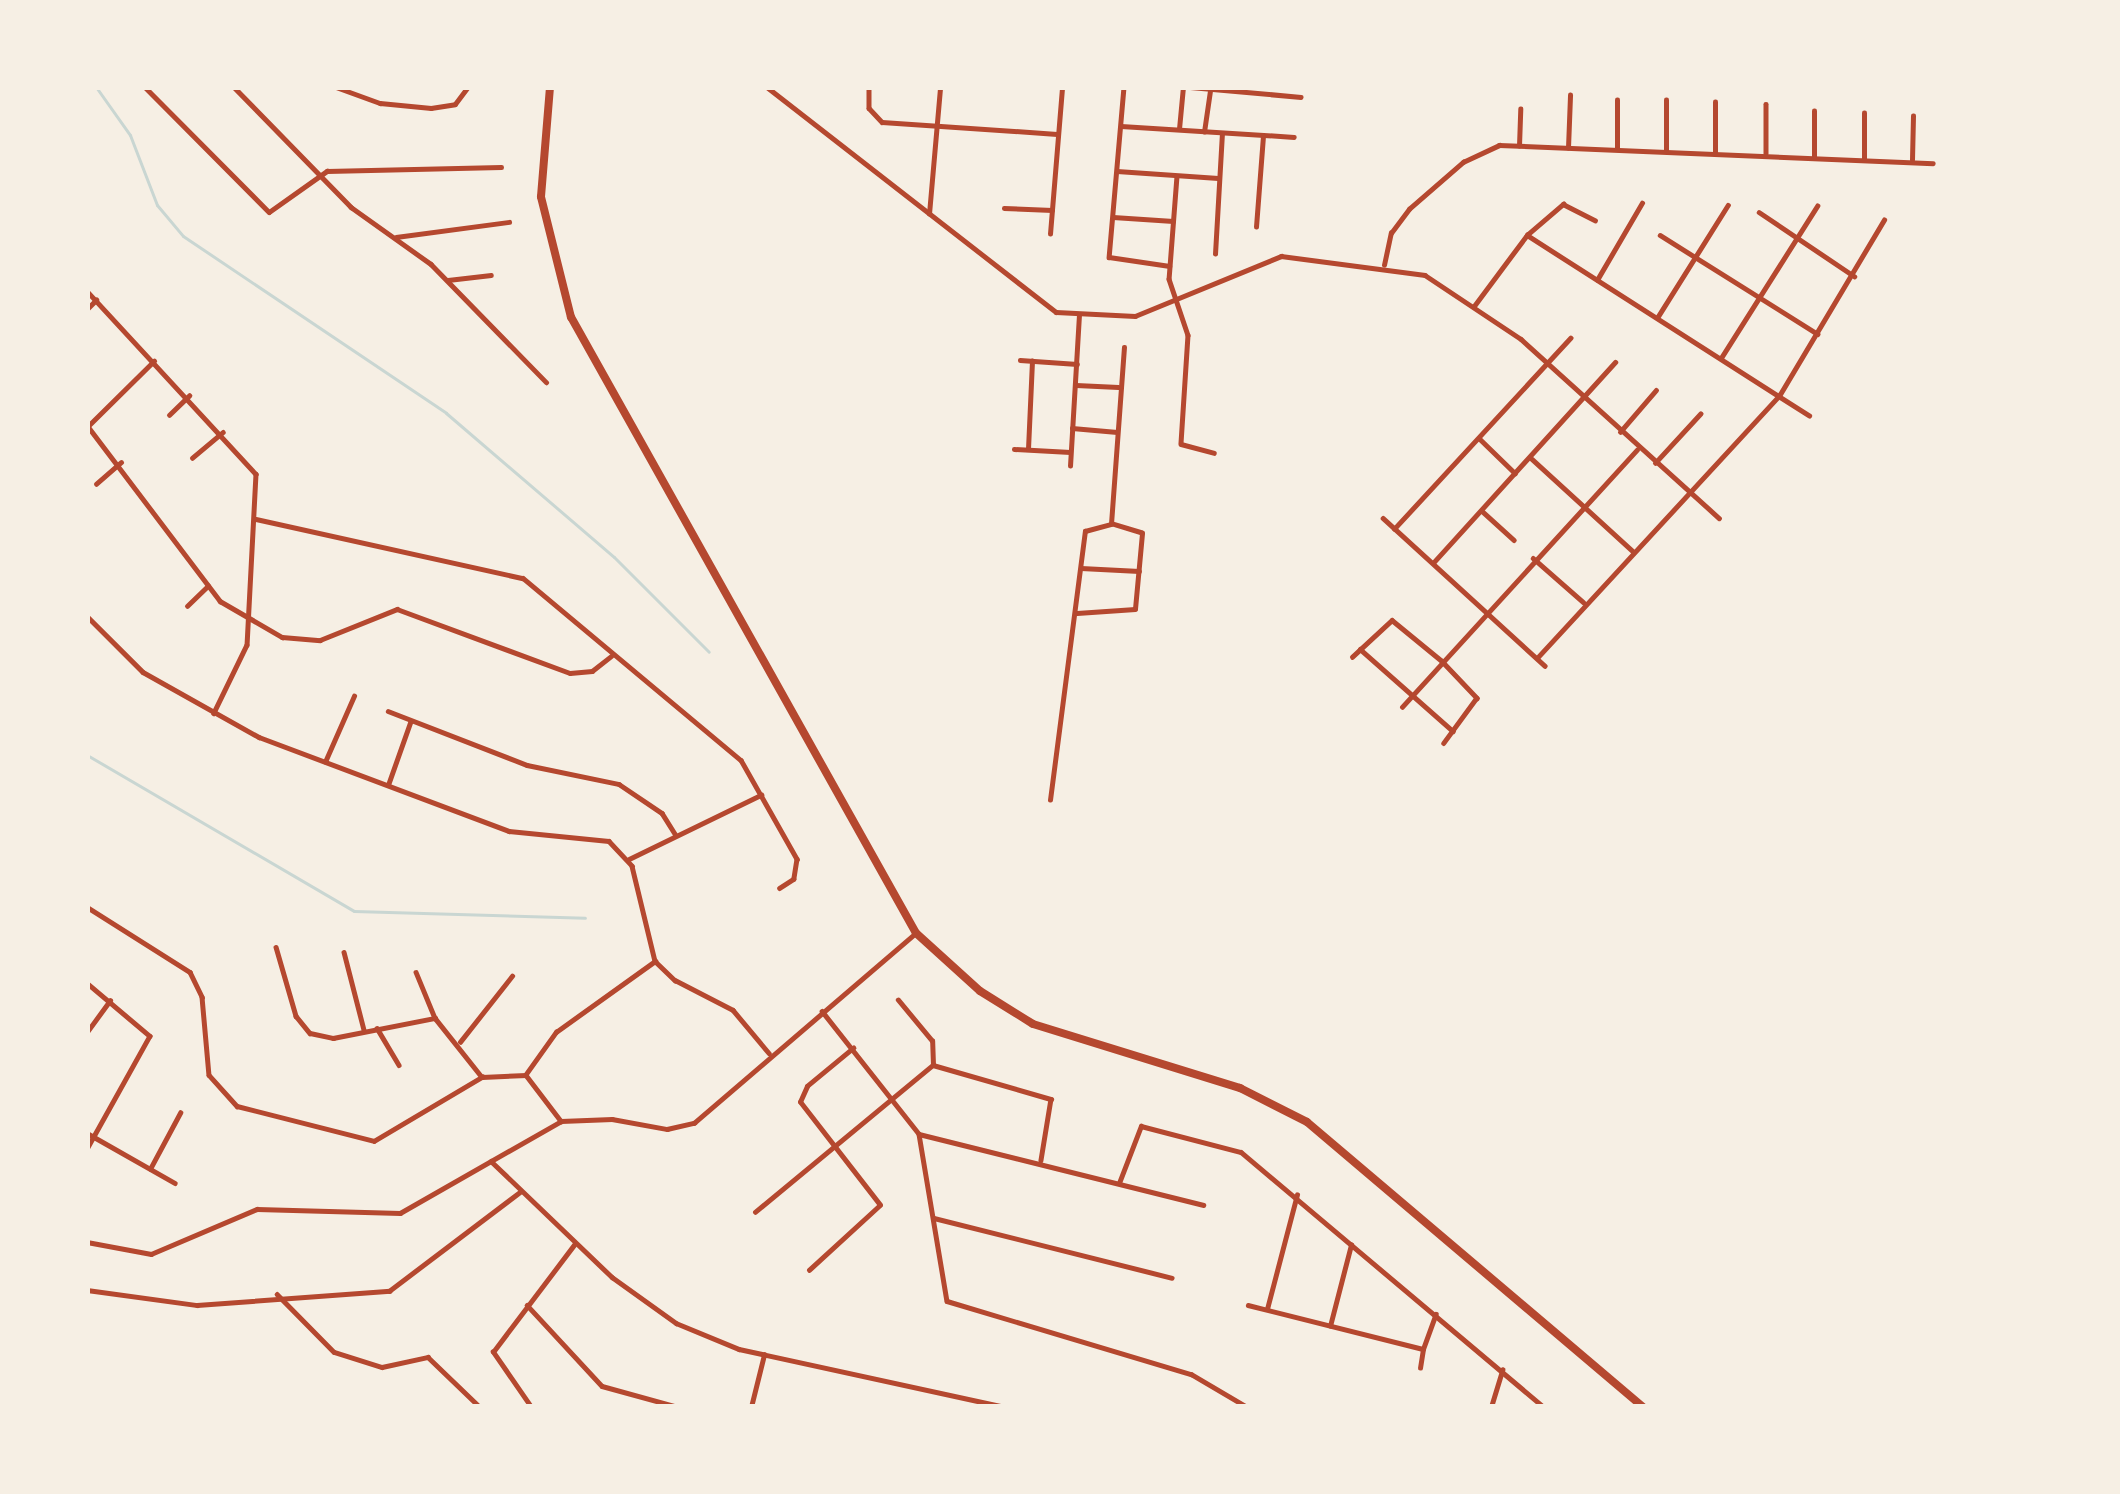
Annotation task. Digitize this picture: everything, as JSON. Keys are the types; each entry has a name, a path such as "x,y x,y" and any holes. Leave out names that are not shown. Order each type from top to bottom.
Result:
{"main road":[{"path":"550,87 542,211 571,316 916,933 980,991 1033,1024 1094,1049 1240,1088 1307,1122 1643,1407"}],"street":[{"path":"145,87 265,209 280,209 319,174 501,167"},
{"path":"234,87 319,174 448,280 546,382"},
{"path":"336,87 380,103 431,108 455,104 468,87"},
{"path":"766,87 1030,298 1079,315 1136,316 1270,258 1384,265 1425,275 1474,306 1549,365 1719,518"},
{"path":"869,87 869,108 882,122 1057,134"},
{"path":"929,214 940,87"},
{"path":"1050,234 1062,87"},
{"path":"1124,87 1110,260 1169,266"},
{"path":"1178,130 1186,87 1277,90 1301,97"},
{"path":"1204,133 1210,89"},
{"path":"1568,148 1570,95"},
{"path":"1617,149 1618,100"},
{"path":"1666,100 1666,151"},
{"path":"1715,102 1715,152"},
{"path":"1766,104 1766,153"},
{"path":"1519,146 1520,109"},
{"path":"1814,111 1814,157"},
{"path":"1864,112 1864,158"},
{"path":"1912,116 1912,160"},
{"path":"1121,126 1294,137"},
{"path":"1215,254 1222,134"},
{"path":"1256,227 1263,136"},
{"path":"1384,265 1399,220 1441,179 1483,150 1519,146 1766,153 1933,163"},
{"path":"1117,172 1219,178"},
{"path":"1177,176 1169,266 1172,302 1188,335 1182,447 1214,453"},
{"path":"1474,306 1527,235 1567,202 1595,220"},
{"path":"1597,280 1642,203"},
{"path":"1657,318 1728,205"},
{"path":"1721,360 1817,206"},
{"path":"1004,208 1052,210"},
{"path":"1759,212 1854,276"},
{"path":"1113,217 1173,221"},
{"path":"1538,657 1779,396 1820,336 1884,220"},
{"path":"394,237 509,222"},
{"path":"1527,235 1809,415"},
{"path":"1660,235 1820,336"},
{"path":"448,280 491,275"},
{"path":"87,291 223,432 256,473 246,650 214,713"},
{"path":"87,309 96,300"},
{"path":"1070,466 1079,315"},
{"path":"1394,529 1570,338"},
{"path":"1111,524 1124,347"},
{"path":"1020,360 1077,364"},
{"path":"154,361 87,426 121,462 208,586 248,622 307,642 398,609 570,673 592,671 613,655"},
{"path":"1028,449 1032,361"},
{"path":"1433,563 1615,362"},
{"path":"1076,385 1121,387"},
{"path":"1620,432 1656,390"},
{"path":"169,415 188,396"},
{"path":"1655,463 1700,414"},
{"path":"1072,428 1118,432"},
{"path":"192,458 223,432"},
{"path":"1480,439 1517,475"},
{"path":"1014,448 1070,452"},
{"path":"1402,707 1533,558 1639,448"},
{"path":"1532,459 1634,553"},
{"path":"96,484 121,462"},
{"path":"1482,512 1514,540"},
{"path":"1383,518 1545,666"},
{"path":"256,519 515,573 734,752 797,859 794,879 780,888"},
{"path":"1050,800 1088,527 1111,524 1141,531 1131,613 1077,613"},
{"path":"1533,558 1584,604"},
{"path":"1082,568 1139,571"},
{"path":"187,607 208,586"},
{"path":"87,616 131,663 214,713 325,762 509,831 600,838 629,859 655,961 733,1010 770,1053"},
{"path":"1352,657 1392,620 1442,661 1477,695 1444,743"},
{"path":"1360,649 1453,731"},
{"path":"325,762 354,696"},
{"path":"388,711 527,765 619,784 662,813 675,834"},
{"path":"388,785 411,721"},
{"path":"629,859 761,795"},
{"path":"87,907 190,972 202,997 209,1075 237,1106 374,1141 482,1077 526,1076"},
{"path":"87,1242 151,1254 257,1209 400,1214 561,1121 612,1118 667,1129 694,1123 770,1053 916,933"},
{"path":"276,947 303,1028 324,1038 435,1018"},
{"path":"344,952 364,1030"},
{"path":"526,1076 556,1032 655,961"},
{"path":"416,972 435,1018 460,1042 482,1077"},
{"path":"460,1042 512,976"},
{"path":"87,983 147,1028 149,1039 90,1135 87,1149"},
{"path":"87,1032 110,1000"},
{"path":"898,1000 932,1041 933,1065"},
{"path":"821,1010 919,1134 947,1301 1203,1378 1247,1407"},
{"path":"377,1028 399,1065"},
{"path":"809,1270 880,1205 800,1095 853,1048"},
{"path":"755,1212 933,1065"},
{"path":"933,1065 1052,1099 1041,1162"},
{"path":"526,1076 561,1121"},
{"path":"150,1169 180,1113"},
{"path":"1119,1183 1133,1135 1151,1124 1241,1152 1544,1407"},
{"path":"919,1134 1203,1205"},
{"path":"90,1135 176,1183"},
{"path":"490,1160 575,1245 676,1323 764,1355 1006,1407"},
{"path":"87,1290 197,1305 277,1294 370,1294 401,1287 520,1192"},
{"path":"1267,1309 1297,1195"},
{"path":"934,1218 1172,1278"},
{"path":"1330,1326 1352,1242"},
{"path":"531,1407 492,1357 575,1245"},
{"path":"277,1294 334,1352 382,1366 428,1357 480,1407"},
{"path":"527,1304 602,1386 678,1407"},
{"path":"1248,1305 1423,1349"},
{"path":"1420,1369 1436,1314"},
{"path":"751,1407 764,1355"},
{"path":"1491,1407 1502,1370"}],"waterway":[{"path":"96,87 130,135 157,205 183,236 446,413 614,557 709,652"},
{"path":"87,755 354,911 585,918"}]}
